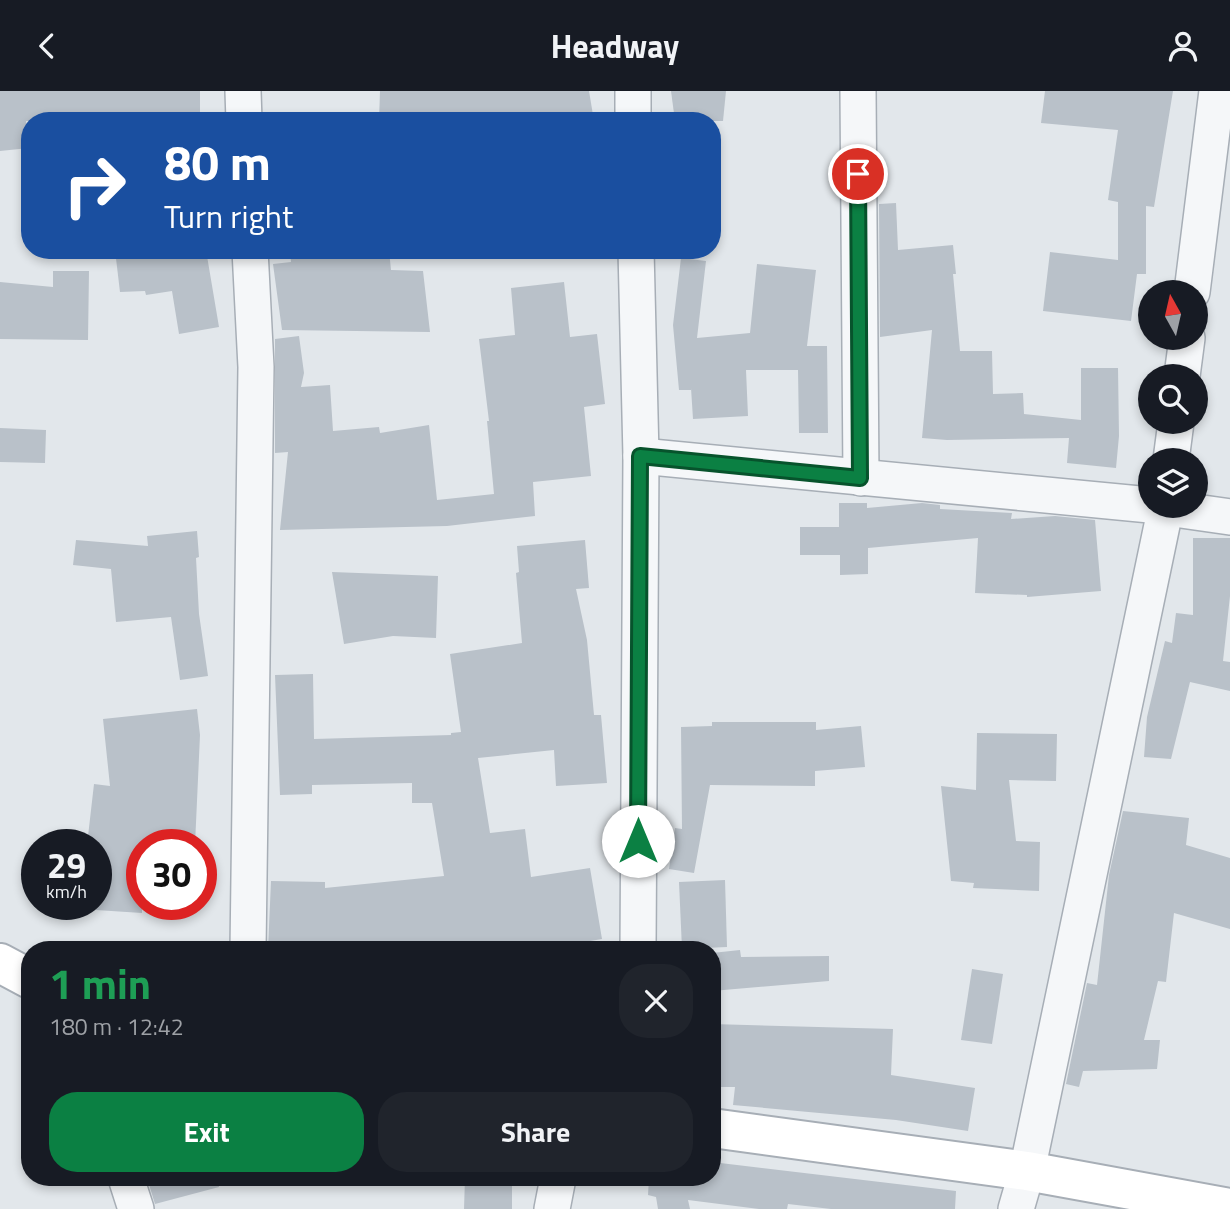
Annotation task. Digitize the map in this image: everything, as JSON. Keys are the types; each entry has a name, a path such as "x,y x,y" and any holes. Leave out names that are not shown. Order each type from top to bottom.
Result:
{"street":[{"path":"243,91 244,112"},
{"path":"633,91 633,112"},
{"path":"858,91 860,478"},
{"path":"1193,280 1217,91"},
{"path":"248,941 256,367 250,259"},
{"path":"636,259 640,456 638,941"},
{"path":"640,456 1138,504"},
{"path":"1208,514 1230,517"},
{"path":"1016,1209 1027,1171 1156,518"},
{"path":"0,963 21,974"},
{"path":"721,1129 1027,1171 1230,1208"},
{"path":"128,1186 136,1209"},
{"path":"552,1209 556,1186"}],"building":[{"path":"0,91 200,91 200,112 21,112 21,149 0,151"},
{"path":"380,91 589,91 592,112 379,112"},
{"path":"671,91 726,91 723,121 721,112 674,112"},
{"path":"1045,91 1173,91 1154,207 1146,206 1146,274 1137,274 1131,321 1043,311 1050,252 1118,260 1118,202 1108,200 1118,130 1041,123"},
{"path":"896,203 898,250 953,245 960,351 992,351 993,394 1023,393 1024,414 1081,420 1081,368 1118,368 1119,436 1116,468 1067,463 1069,438 922,438 932,330 880,337 879,204"},
{"path":"116,259 208,259 219,327 179,334 172,291 146,295 145,291 120,292"},
{"path":"291,259 390,259 391,270 423,271 430,332 282,330 273,264 291,262"},
{"path":"681,259 706,261 697,338 750,333 757,264 816,270 807,346 827,346 828,433 799,433 798,370 746,370 748,416 693,419 691,388 679,390 673,325"},
{"path":"53,271 89,271 88,340 0,339 0,282 53,287"},
{"path":"564,282 570,337 597,334 605,404 584,407 591,476 533,482 535,516 447,526 280,530 288,452 275,453 275,339 299,336 304,373 301,387 330,385 333,431 379,427 380,433 429,425 437,500 494,494 479,339 515,335 511,288"},
{"path":"0,428 46,430 45,463 0,462"},
{"path":"839,503 867,503 867,508 922,503 940,505 940,509 1012,513 1011,519 1055,516 1095,520 1101,591 1027,597 975,593 978,538 868,548 868,574 840,575 840,555 800,555 800,527 839,527"},
{"path":"197,531 199,614 208,676 180,680 171,617 116,622 111,569 73,565 76,540 148,546 147,536"},
{"path":"1193,538 1230,538 1230,596 1223,661 1230,662 1230,691 1190,682 1171,759 1144,757 1147,717 1165,641 1172,643 1176,613 1193,615"},
{"path":"585,540 589,588 576,589 587,640 594,715 601,715 607,783 556,786 554,750 478,758 490,833 525,829 531,877 590,868 602,939 268,941 271,881 325,882 325,888 444,876 432,803 412,803 412,783 312,785 312,794 280,795 275,675 313,674 314,739 451,735 461,732 450,654 522,643 516,573 519,572 517,546"},
{"path":"332,572 438,576 436,638 393,636 344,644"},
{"path":"197,709 200,735 196,829 126,829 126,912 112,911 112,829 89,829 94,784 110,786 103,719"},
{"path":"712,722 816,722 816,730 861,726 865,767 815,771 815,786 710,785 694,873 669,869 675,828 682,829 681,727 712,726"},
{"path":"977,733 1057,734 1056,781 1009,780 1016,841 1040,842 1039,891 973,888 974,883 951,881 941,786 976,790"},
{"path":"1123,811 1189,818 1186,845 1230,858 1230,929 1174,913 1166,982 1158,981 1144,1040 1160,1040 1157,1069 1083,1071 1079,1087 1066,1084 1087,983 1097,985 1109,875"},
{"path":"725,880 727,947 721,947 721,941 682,941 679,882"},
{"path":"740,950 741,957 829,956 829,981 721,990 721,952"},
{"path":"972,969 1003,974 992,1044 961,1040"},
{"path":"721,1024 893,1029 891,1075 975,1088 968,1131 896,1120 733,1105 735,1087 721,1087"},
{"path":"721,1163 956,1191 955,1209 831,1209 788,1204 787,1209 759,1209 688,1200 690,1209 658,1209 656,1197 648,1195 649,1186 721,1186"},
{"path":"149,1186 219,1186 219,1187 155,1204"},
{"path":"465,1186 512,1186 512,1209 464,1209"}],"route":[{"path":"638,841 640,456 860,478 858,174"}]}
